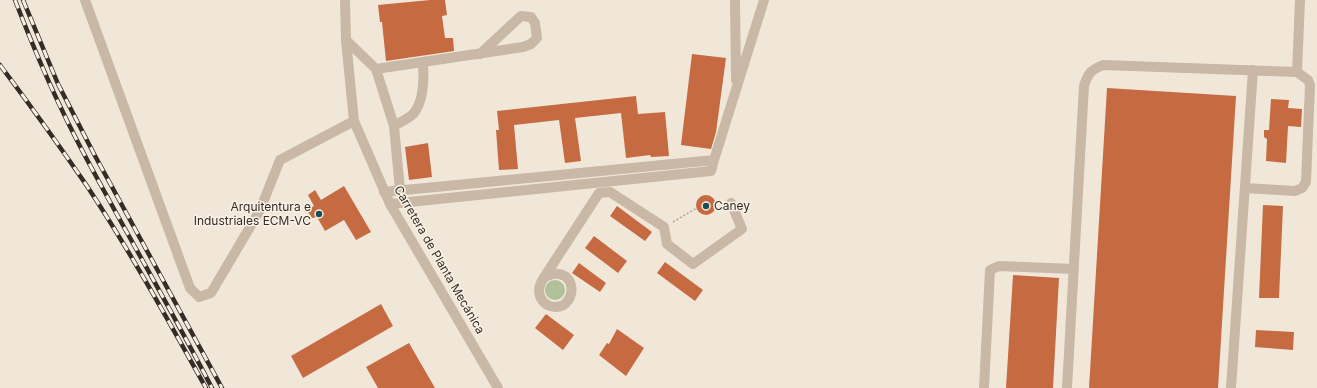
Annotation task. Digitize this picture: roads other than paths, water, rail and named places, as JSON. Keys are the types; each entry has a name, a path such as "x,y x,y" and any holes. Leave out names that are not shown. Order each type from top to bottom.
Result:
{"street":[{"path":"85,0 190,288 199,297 211,293 260,210 280,160 354,121"},
{"name":"Carretera de Planta Mecánica","path":"344,0 346,40 354,121 390,204 498,388"},
{"path":"734,0 736,90"},
{"path":"390,204 711,171 764,0"},
{"path":"1297,72 1300,0"},
{"path":"376,69 480,54 523,47 531,44 537,38 535,23 531,17 521,16 480,54"},
{"path":"346,40 376,69 394,126 400,190"},
{"path":"394,126 413,114 421,98 424,73 423,62"},
{"path":"1067,388 1084,86 1087,76 1093,69 1103,65 1297,72 1308,80 1310,85 1306,182 1302,188 1295,191 1245,188"},
{"path":"1231,388 1253,70"},
{"path":"384,192 714,160"},
{"path":"543,279 599,193 610,192 664,227 667,244 693,264 742,229 731,203"},
{"path":"984,388 990,270 999,266 1074,269"}],"railway":[{"path":"15,0 30,39 73,134 212,388"},
{"path":"23,0 58,84 94,154 222,388"},
{"path":"0,65 66,155 103,211 206,388"}],"place":[{"name":"Caney","path":"706,206"},
{"name":"Arquitentura e Industriales ECM-VC","path":"319,214"}]}
